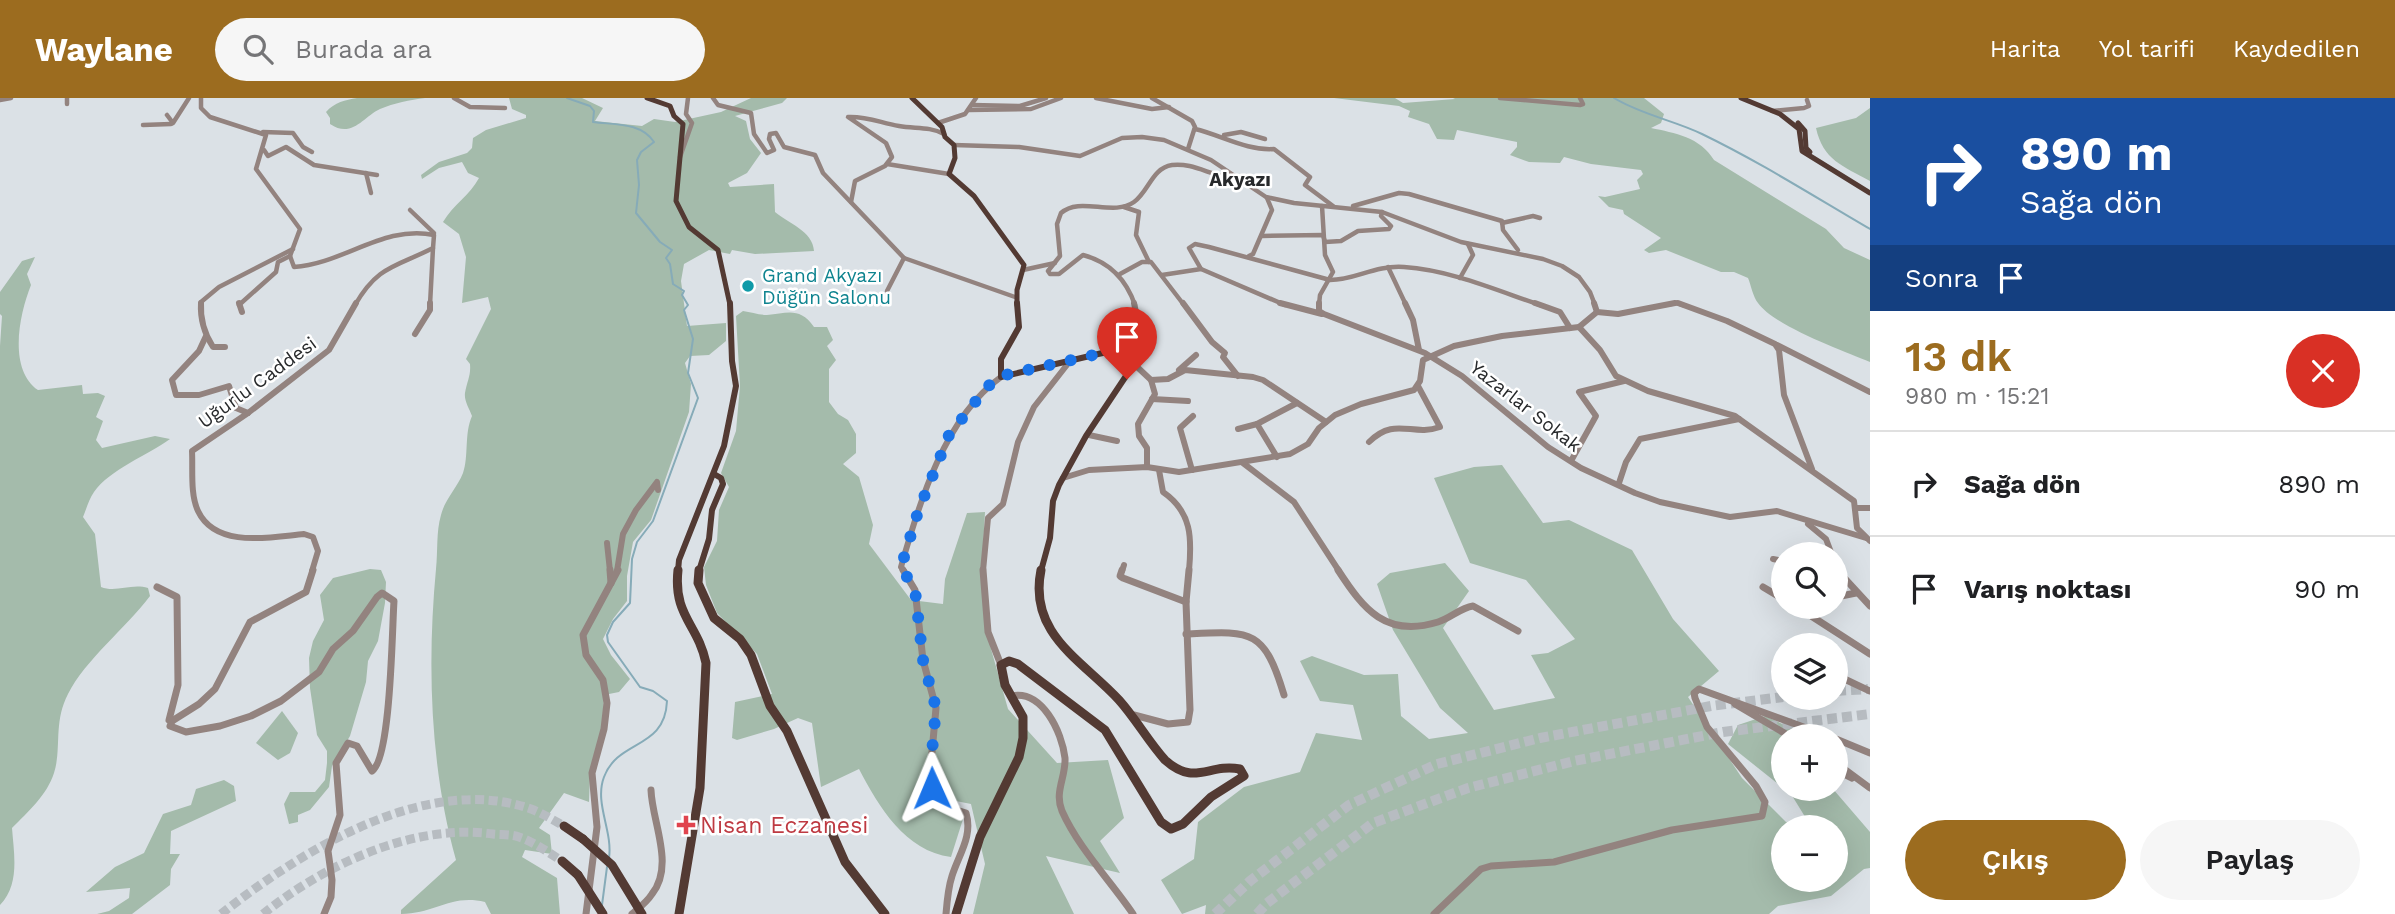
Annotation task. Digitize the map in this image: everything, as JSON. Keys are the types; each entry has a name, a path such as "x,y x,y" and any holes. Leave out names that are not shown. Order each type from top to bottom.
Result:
{"main road":[{"path":"647,98 670,106 674,116 683,124 676,201 688,227 718,250 732,314 732,361 736,386 724,446 679,560 676,588 683,615 702,643 706,663 700,788 679,914"},
{"path":"912,98 937,122 954,145 955,158 949,174 974,196 1020,257 1023,270 1016,297 1021,320 1018,332 999,361 998,370 1001,376 1111,351 1127,355 1134,364 1088,435 1054,498 1051,536 1037,582 1041,610 1062,644 1134,715 1168,764 1183,773 1197,775 1233,766 1240,769 1244,776 1235,786 1206,800 1184,826 1171,829 1161,822 1105,730 1018,664 1009,661 1001,665 1005,685 1023,717 1023,738 1018,757 980,836 956,914"},
{"path":"1744,98 1802,126 1806,148 1811,154 1870,191"},
{"path":"1773,111 1795,125 1800,135 1802,151 1870,191"},
{"path":"714,474 721,478 723,484 712,510 709,539 699,565 698,583 714,618 740,639 751,655 769,706 787,731 845,862 885,914"},
{"path":"564,826 612,865 642,914"},
{"path":"562,861 578,875 603,914"},
{"path":"674,914 684,889"}],"street":[{"path":"0,100 11,98"},
{"path":"143,125 171,124 176,121 189,98"},
{"path":"201,98 201,108 210,117 263,132 294,132 300,136 303,147 312,152"},
{"path":"454,98 458,104 465,106 505,108"},
{"path":"680,158 692,123 685,114 688,98"},
{"path":"713,98 718,105 751,113 754,134 767,153 774,150 769,139 770,134 776,134 784,147 815,155 823,173 904,258 1016,297"},
{"path":"937,122 965,114 976,98"},
{"path":"971,107 1020,106 1046,98"},
{"path":"971,107 1031,110 1061,98"},
{"path":"1096,98 1152,108 1169,107"},
{"path":"1152,98 1189,118 1195,129 1188,149"},
{"path":"1500,98 1580,106 1583,104 1580,98"},
{"path":"1773,111 1788,112 1803,108 1809,106 1807,100"},
{"path":"167,115 171,124"},
{"path":"850,202 855,181 874,174 892,157 886,143 848,117 874,118 897,126 926,127 944,134"},
{"path":"1195,129 1222,135 1258,150 1274,149 1310,177 1305,185 1335,207"},
{"path":"263,132 266,135 264,150 256,162 257,169 300,229 291,253 292,264 298,268 359,251 397,234 421,230 435,235"},
{"path":"1222,135 1241,132 1265,139"},
{"path":"954,145 1019,147 1080,156 1090,155 1112,140 1137,137 1171,142 1226,168 1267,198 1382,212 1468,244 1520,252 1558,265 1586,284 1597,313"},
{"path":"264,150 268,156 286,147 314,165 377,175"},
{"path":"887,164 949,174"},
{"path":"1122,206 1141,196 1152,178 1168,166 1192,167 1228,178 1237,178"},
{"path":"366,173 371,193"},
{"path":"1344,208 1404,193 1502,223 1534,216 1540,218"},
{"path":"1262,236 1259,234 1272,210 1267,198"},
{"path":"1147,467 1147,448 1139,436 1138,424 1155,394 1152,380 1134,364 1140,327 1119,274 1105,261 1083,255 1059,274 1050,274 1048,271 1060,256 1056,220 1059,214 1073,207 1122,206 1139,212 1136,235 1149,262 1162,275 1207,336 1225,354 1223,357 1238,376"},
{"path":"1322,206 1325,255 1333,272 1320,295 1319,310 1324,314"},
{"path":"410,210 435,235"},
{"path":"1325,242 1341,241 1358,231 1389,229 1391,226 1381,216 1382,212"},
{"path":"1502,223 1503,230 1520,252"},
{"path":"415,334 430,310 435,235"},
{"path":"1262,236 1323,236 1325,242"},
{"path":"1249,256 1253,254 1262,236"},
{"path":"1162,275 1201,269 1189,248 1195,244 1249,256 1330,280 1344,280 1370,269 1404,267 1460,278 1560,313 1570,328"},
{"path":"1460,278 1473,255 1468,244"},
{"name":"Uğurlu Caddesi","path":"172,721 199,704 215,689 250,622 306,592 310,586 318,551 313,537 304,534 237,537 225,535 203,519 194,491 192,451 248,413 329,349 337,340 353,304 372,280 398,261 433,248"},
{"path":"242,312 238,304 276,272 278,262 291,253"},
{"path":"225,347 213,347 206,336 199,318 204,297 291,253"},
{"path":"887,291 904,258"},
{"path":"1119,274 1142,262 1149,262"},
{"path":"1023,270 1056,263"},
{"path":"1388,267 1413,320 1419,349"},
{"name":"Yazarlar Sokak","path":"1201,269 1291,308 1324,314 1419,349 1462,376 1527,431 1571,461 1660,502 1730,517 1770,511 1868,540"},
{"path":"1370,442 1383,429 1396,427 1421,431 1437,430 1440,427 1418,386 1423,360 1454,346 1502,336 1579,327 1597,313 1618,314 1677,303 1727,321 1810,357 1848,383 1870,392"},
{"path":"1579,327 1600,350 1616,376 1648,391 1714,408 1739,419 1812,469 1851,498 1857,528 1868,540"},
{"path":"206,336 199,351 172,380 176,395 199,395 229,386 236,408 248,413"},
{"path":"1775,344 1779,350 1784,395 1812,469"},
{"path":"1152,380 1168,379 1196,355"},
{"path":"1001,665 991,649 981,592 988,518 1003,503 1018,442 1034,407 1070,361"},
{"path":"1178,372 1263,380 1326,422"},
{"path":"946,914 952,877 969,834 970,822 966,814 950,808 932,788 931,763 936,708 923,660 915,590 901,567 918,512 949,435 987,387 1001,376"},
{"path":"1571,461 1596,416 1579,392 1624,380"},
{"path":"1063,478 1089,470 1147,467 1159,470 1192,470 1277,457 1298,451 1335,415 1362,404 1401,395 1418,386"},
{"path":"1152,399 1188,401"},
{"path":"1238,429 1257,424 1297,403"},
{"path":"1192,470 1180,428 1193,416"},
{"path":"1619,484 1626,462 1640,439 1667,431 1704,428 1739,419"},
{"path":"1257,424 1277,457"},
{"path":"1088,435 1117,441"},
{"path":"1243,463 1292,500 1315,531 1343,578 1383,624 1397,627 1441,621 1465,607 1474,606 1518,631"},
{"path":"1134,715 1179,725 1188,722 1186,602 1191,552 1188,523 1179,503 1163,492 1159,470"},
{"path":"586,914 597,827 592,773 604,729 607,703 603,680 586,655 583,635 617,573 622,534 657,482 658,490"},
{"path":"1854,508 1870,508"},
{"path":"1801,519 1827,542"},
{"path":"607,543 611,585"},
{"path":"1124,565 1120,576 1123,578 1186,602"},
{"path":"1848,583 1870,606"},
{"path":"157,587 177,597 178,685 169,720 172,721 170,726 173,730 181,733 217,727 253,715 304,686 322,669 332,649 358,625 372,601 382,593 394,601 389,695 382,757 378,767 372,771 365,764 362,750 354,743 348,743 336,763 340,814 328,851 332,880 331,898 324,914"},
{"path":"1763,587 1771,592"},
{"path":"1848,595 1856,593"},
{"path":"1819,619 1870,654"},
{"path":"1186,634 1243,632 1255,637 1266,646 1284,695"},
{"path":"1848,681 1870,691"},
{"path":"1434,914 1481,869 1491,866 1554,862 1672,830 1762,817 1765,802 1756,786 1707,727 1694,693 1699,689 1797,724"},
{"path":"1011,696 1018,692 1027,692 1042,706 1061,744 1065,761 1057,789 1060,808 1071,831 1133,914"},
{"path":"1728,698 1771,725"},
{"path":"1848,744 1870,754"},
{"path":"1848,772 1867,785"},
{"path":"1848,776 1867,785"},
{"path":"632,914 655,890 660,877 660,841 650,806 651,790"}],"green space":[{"path":"357,98 425,98 380,109 351,128 338,128 330,124 326,112 329,109 340,102"},
{"path":"509,98 582,98 603,108 595,121 642,126 654,119 675,122 721,112 751,98 787,98 782,103 735,116 746,121 750,139 761,153 747,173 728,183 730,187 774,184 775,212 805,233 813,244 814,251 755,254 732,250 730,254 709,250 684,264 681,281 687,326 726,323 726,341 709,355 690,356 685,363 691,384 689,412 651,520 633,542 627,576 627,601 613,619 603,639 611,655 630,679 619,692 609,694 604,699 602,731 590,774 589,802 564,793 539,828 550,835 552,854 525,850 522,857 557,878 560,914 491,914 485,902 462,900 424,911 401,914 401,910 456,860 447,825 436,752 432,679 433,605 439,521 445,504 463,473 472,416 465,396 470,368 466,359 491,309 488,297 462,303 466,257 459,234 443,222 479,178 468,173 462,162 439,168 422,179 421,175 439,162 467,153 472,148 473,138 486,130 526,118 526,115 512,109"},
{"path":"1334,98 1395,98 1403,103 1455,99 1453,98 1644,98 1664,114 1661,123 1651,128 1694,141 1714,160 1826,229 1844,248 1870,260 1870,362 1793,329 1766,312 1753,294 1748,278 1734,272 1721,272 1666,250 1649,253 1644,250 1661,238 1624,214 1623,210 1609,207 1598,196 1605,197 1640,189 1637,180 1643,174 1641,170 1591,164 1564,157 1560,163 1529,162 1510,155 1517,147 1517,142 1457,130 1454,140 1437,139 1429,124 1408,117 1410,111 1399,106"},
{"path":"1870,108 1870,181 1829,155 1816,128 1856,118"},
{"path":"35,257 27,274 31,285 23,311 19,341 19,355 29,381 38,390 82,385 83,394 98,393 105,396 96,417 103,421 96,440 102,448 155,436 170,439 101,484 92,495 83,517 95,534 101,587 148,588 150,596 95,656 68,694 59,725 56,764 51,781 36,803 12,828 13,879 11,888 0,905 0,292 22,261"},
{"path":"743,311 767,315 799,314 814,327 827,327 833,340 827,346 836,360 829,369 829,402 838,414 848,420 856,434 856,453 843,464 859,477 873,525 869,544 911,600 943,604 945,579 967,513 985,512 982,568 991,649 1008,709 1057,763 1108,760 1124,818 1100,841 1120,873 1046,856 1074,914 973,914 985,864 971,804 956,801 963,819 951,857 935,853 907,837 895,825 875,798 859,769 821,787 812,723 798,718 774,729 737,740 732,738 735,702 772,694 757,654 717,613 706,585 704,567 717,541 719,510 729,487 721,473 736,431 740,386 736,316"},
{"path":"1502,465 1543,523 1569,520 1632,550 1673,619 1719,671 1688,697 1742,778 1779,815 1771,815 1771,892 1836,892 1831,896 1778,906 1769,914 1205,914 1206,905 1182,914 1161,880 1194,859 1198,822 1244,787 1300,772 1316,733 1362,740 1353,705 1320,701 1300,661 1312,656 1364,675 1398,674 1401,716 1429,739 1468,733 1440,708 1393,630 1377,584 1390,573 1445,563 1469,591 1443,628 1494,710 1555,698 1531,655 1548,653 1575,639 1526,580 1470,563 1434,478 1474,467"},
{"path":"370,569 381,570 386,582 385,603 378,641 368,661 366,682 350,736 332,766 329,787 310,810 298,815 298,822 289,824 284,804 290,792 315,792 325,780 327,751 317,735 310,688 309,658 313,641 324,620 320,595 333,578"},
{"path":"282,711 298,733 290,753 278,760 256,743"},
{"path":"1765,716 1783,724 1771,724 1771,778 1728,744 1738,725"},
{"path":"224,780 234,786 236,801 171,831 170,854 180,854 171,869 170,885 132,914 97,914 109,911 129,898 130,888 86,892 115,867 144,853 163,814 191,805 196,789"},
{"path":"1795,801 1843,801 1870,832 1870,868 1864,869 1848,882 1848,815 1804,815"}],"waterway":[{"path":"567,98 590,106 594,111 593,122 635,128 654,142 641,152 637,160 639,185 636,213 660,242 672,250 666,258 670,264 673,284 684,291 682,295 688,305 684,310 693,339 688,373 698,398 653,521 637,542 632,559 630,603 613,622 607,635 608,642 640,687 653,691 667,701 664,717 658,728 650,737 619,756 604,777 601,797 610,848 609,858"},
{"path":"1614,98 1724,145 1870,229"},
{"path":"602,905 607,867"}],"tunnel":[{"path":"1848,690 1868,689"},
{"path":"1215,914 1250,881 1349,805 1437,764 1540,738 1711,706 1771,698"},
{"path":"1257,914 1267,903 1373,823 1468,788 1574,761 1723,732 1870,714"},
{"path":"221,914 288,866 326,844 366,824 408,810 449,801 491,800 531,809 564,826"},
{"path":"263,914 313,879 341,864 401,842 432,835 463,832 516,836 562,861"}],"place":[{"name":"Grand Akyazı Düğün Salonu","path":"748,286"},
{"name":"Nisan Eczanesi","path":"686,825"}],"district":[{"name":"Akyazı","path":"1240,179"}],"route":[{"path":"932,788 931,763 936,708 923,660 915,590 901,567 925,492 949,435 987,387 1001,376 1111,351 1122,352 1134,364 1127,379"}]}
